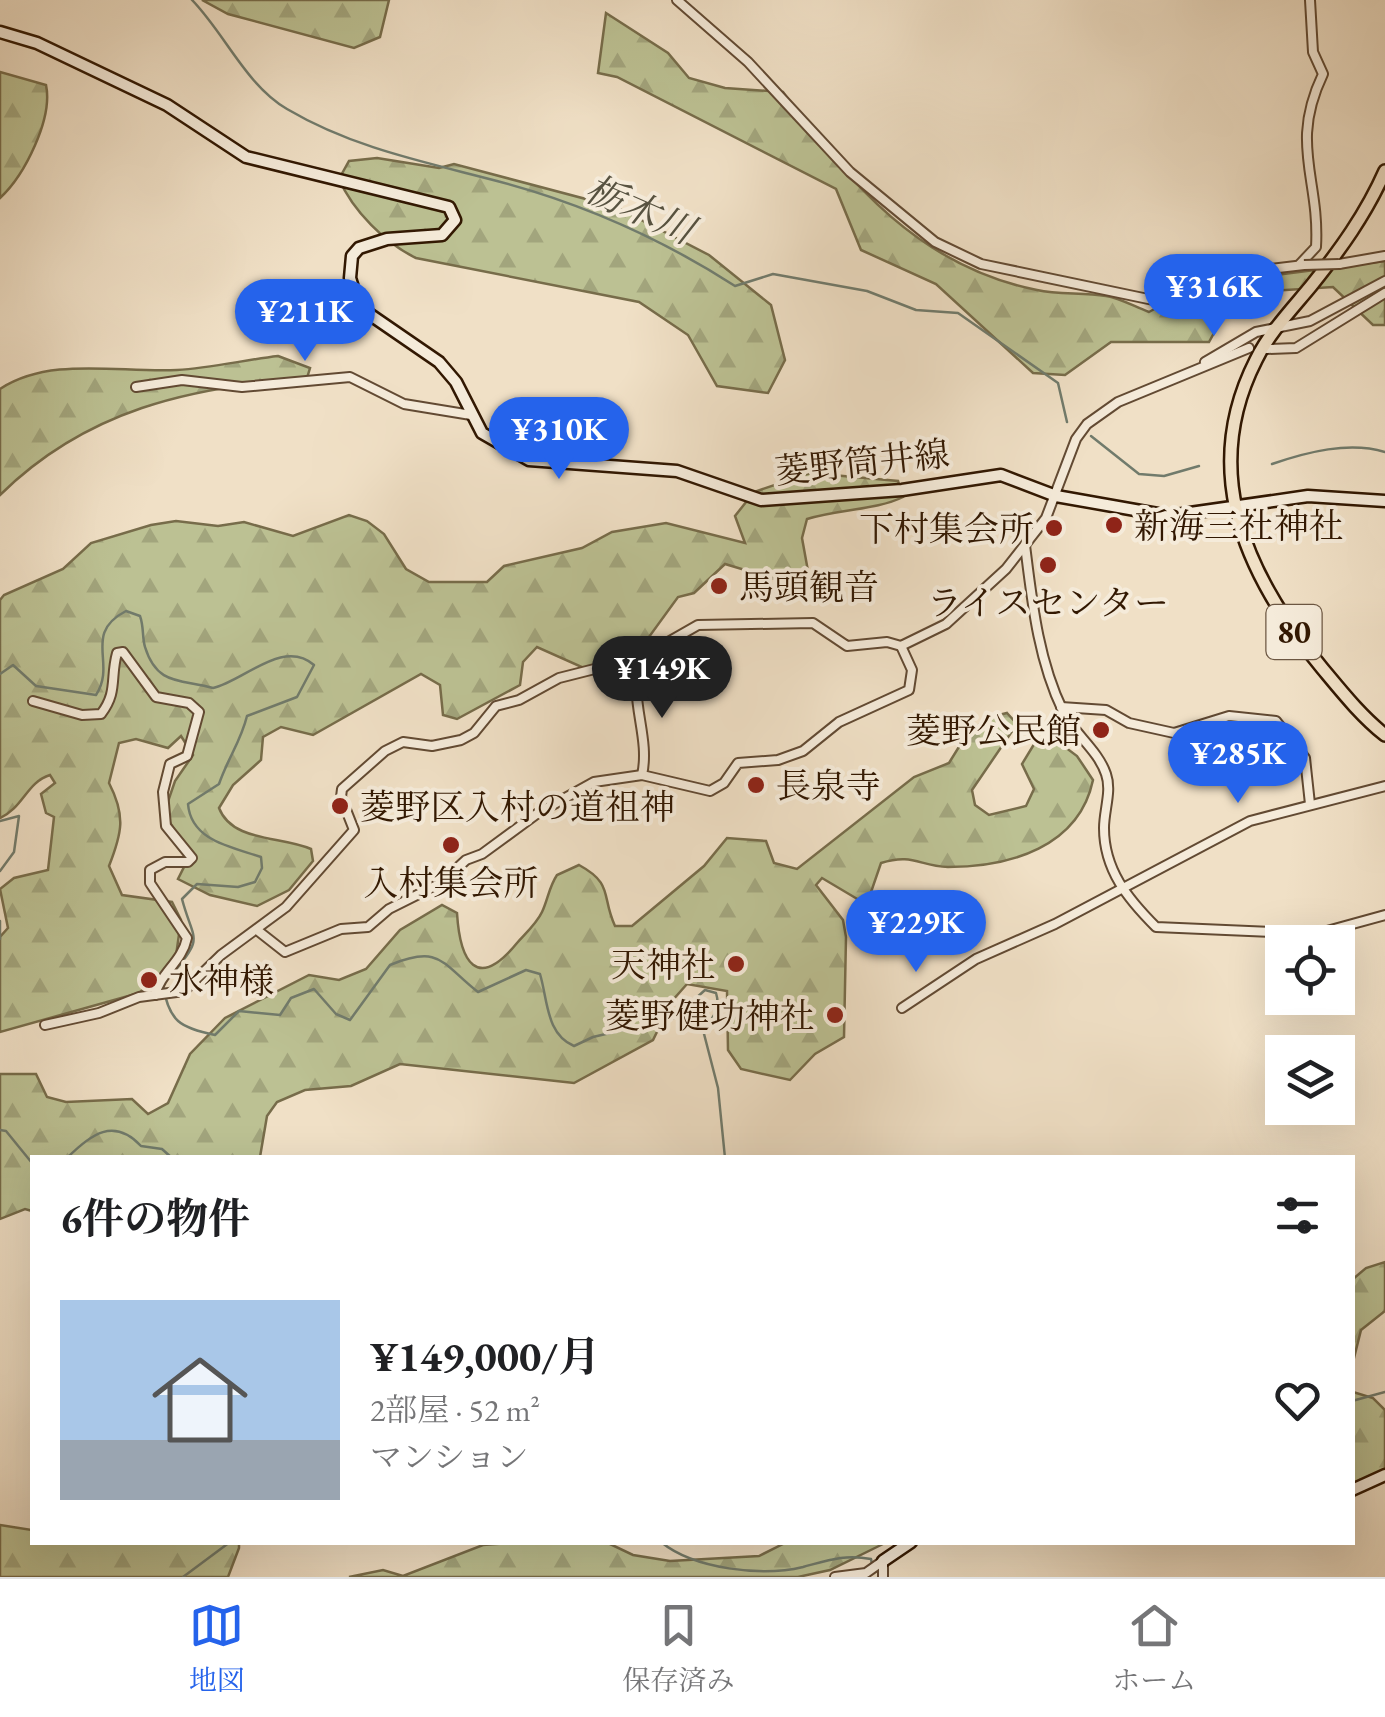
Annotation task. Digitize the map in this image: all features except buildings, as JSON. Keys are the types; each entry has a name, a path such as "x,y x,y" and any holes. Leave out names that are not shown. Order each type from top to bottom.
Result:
{"main road":[{"name":"菱野筒井線","path":"0,32 37,43 167,105 246,157 450,207 455,220 442,235 386,239 360,248 352,256 351,292 364,313 451,373 471,415 488,439 520,457 678,472 760,500 902,490 1001,475 1056,496 1146,514 1190,515 1308,496 1385,500"},
{"name":"80","path":"1385,171 1349,238 1256,358 1238,414 1231,472 1234,508 1246,548 1272,602 1339,689 1385,735"},
{"path":"1355,1489 1385,1475"},
{"path":"882,1562 906,1545"}],"street":[{"path":"676,0 748,62 850,172 935,242 981,264 1153,300 1193,278 1385,256"},
{"path":"1302,265 1316,247 1317,199 1307,180 1307,120 1310,100 1324,74 1313,52 1310,0"},
{"path":"1194,372 1213,354 1243,338 1310,321 1385,281"},
{"path":"1267,349 1296,348 1385,294"},
{"path":"45,1024 184,991 221,955 286,907 349,840 354,830 340,797 342,789 370,760 403,742 451,744 474,734 496,706 519,700 559,678 642,657 684,630 719,623 813,623 847,646 887,642 901,646 946,624 980,598 1025,545 1056,496 1076,439 1087,424 1118,402 1194,372 1219,357 1249,348"},
{"path":"136,387 182,380 242,387 350,378 404,404 471,415"},
{"path":"1025,545 1034,621 1061,707 1106,774 1104,830 1119,888 1156,927 1316,934 1385,914"},
{"path":"257,930 285,952 341,928 368,927 390,909 441,883 466,860 482,854 538,813 594,782 642,775 710,791 724,783 738,763 778,760 803,751 838,722 909,690 912,670 901,646"},
{"path":"34,701 82,715 100,714 115,695 115,662 117,653 123,652 156,697 189,703 199,712 187,756 170,764 164,792 166,826 192,858 165,862 150,870 150,883 187,938 183,954 162,976 155,995"},
{"path":"642,657 635,674 646,746 642,775"},
{"path":"1061,707 1106,710 1129,723 1174,733 1230,716 1276,721 1305,758 1310,804"},
{"path":"902,1008 951,973 1250,820 1385,786"},
{"path":"836,1577 866,1575 882,1562"},
{"path":"882,1562 883,1577"}],"green space":[{"path":"202,0 389,0 380,37 354,48 228,14"},
{"path":"606,13 668,53 689,78 725,88 783,92 834,159 891,217 923,242 995,279 1045,292 1111,297 1149,312 1198,285 1385,261 1385,325 1373,325 1333,287 1236,293 1209,342 1111,342 1065,375 1033,373 936,284 861,250 836,189 617,77 598,73"},
{"path":"0,72 46,85 47,98 35,145 19,175 0,198"},
{"path":"377,158 439,168 454,164 616,207 709,255 771,305 785,360 768,393 717,386 688,335 639,302 416,258 404,252 361,214 339,179 349,161"},
{"path":"278,356 310,368 307,378 222,388 142,408 68,442 0,495 0,389 20,379 63,369 177,370"},
{"path":"810,473 898,481 903,497 882,505 807,519 802,538 808,571 795,585 725,564 694,593 678,597 649,637 616,665 586,669 537,647 523,662 520,685 457,719 443,715 440,685 421,674 313,735 281,727 263,737 261,760 233,785 219,808 225,819 246,832 311,849 313,861 289,890 257,906 210,895 178,879 190,855 164,813 175,781 193,755 181,736 168,748 136,739 119,743 109,783 120,824 109,866 122,895 172,902 181,920 175,963 139,993 0,1032 0,937 8,928 0,889 14,878 48,870 54,817 46,813 41,794 55,783 50,775 42,778 0,818 0,600 4,595 63,569 91,543 176,521 218,526 244,522 293,536 349,515 367,521 384,534 406,569 429,582 487,582 504,566 582,548 612,532 666,523 745,543 735,516 754,492"},
{"path":"1007,713 1017,724 972,790 975,805 989,815 1026,806 1034,789 1022,764 1036,741 1053,738 1077,756 1093,780 1085,803 1057,837 1017,857 971,866 938,866 901,859 881,863 869,898 859,900 822,878 816,885 843,920 846,937 844,1037 815,1054 790,1080 741,1069 728,1050 727,991 687,984 672,1001 653,1040 574,1083 400,1064 351,1086 305,1090 277,1102 267,1116 260,1155 30,1155 30,1210 0,1219 0,1074 36,1074 47,1097 66,1102 132,1099 148,1114 168,1103 190,1054 225,1018 309,975 339,980 366,969 400,930 442,905 457,913 467,957 481,968 503,958 534,924 557,875 579,865 602,885 615,926 632,926 704,866 727,838 766,841 774,863 797,869 914,777 949,763 965,737 987,718"},
{"path":"1385,1262 1385,1311 1361,1330 1355,1354 1355,1277 1366,1268"},
{"path":"1355,1393 1373,1398 1385,1410 1385,1477 1355,1483"},
{"path":"0,1525 30,1530 30,1545 239,1545 228,1577 0,1577"},
{"path":"483,1545 612,1545 633,1555 670,1561 759,1556 781,1545 881,1545 830,1570 798,1577 349,1577 383,1570 403,1576"}],"waterway":[{"name":"栃木川","path":"192,0 260,87 272,99 312,123 390,152 590,211 650,238 735,286 773,274 867,291 916,310 958,313 1058,383 1067,422"},
{"name":"栃木川","path":"1091,436 1139,474 1164,476 1199,466"},
{"name":"栃木川","path":"1272,464 1343,448 1385,452"},
{"path":"0,674 13,665 36,686 96,695 102,683 106,629 126,611 140,616 150,660 172,679 213,688 290,656 314,665 297,697 247,716 219,784 188,804 191,816 205,834 226,846 261,857 262,868 255,882 238,887 197,884 182,899 194,938 173,973"},
{"path":"0,821 19,816 14,852 0,871"},
{"path":"0,921 0,939"},
{"path":"163,986 178,1021 215,1035 239,1011 280,1015 291,998 314,989 336,1014 350,1020 390,965 420,956 440,960 478,992 526,970 540,974 553,1025 574,1046 593,1037 674,1018 705,990 716,993 717,1009 703,1030 718,1088 725,1155"},
{"path":"0,1130 6,1131 30,1161"},
{"path":"70,1155 94,1136 112,1131 169,1155"},
{"path":"1355,1400 1385,1392"},
{"path":"183,1577 226,1545"},
{"path":"666,1545 691,1559 749,1571 786,1570 845,1557 871,1559 872,1564"}],"place":[{"name":"新海三社神社","path":"1114,525"},
{"name":"下村集会所","path":"1054,528"},
{"name":"ライスセンター","path":"1048,565"},
{"name":"馬頭観音","path":"719,586"},
{"name":"菱野公民館","path":"1101,730"},
{"name":"長泉寺","path":"756,785"},
{"name":"菱野区入村の道祖神","path":"340,806"},
{"name":"入村集会所","path":"451,845"},
{"name":"天神社","path":"736,964"},
{"name":"水神様","path":"149,980"},
{"name":"菱野健功神社","path":"835,1015"}]}
